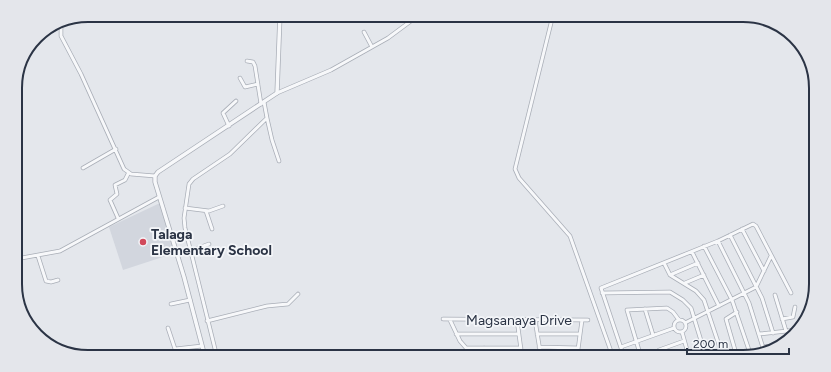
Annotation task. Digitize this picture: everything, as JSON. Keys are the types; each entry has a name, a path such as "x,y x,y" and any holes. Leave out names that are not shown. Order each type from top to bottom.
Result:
{"street":[{"path":"277,93 280,22"},
{"path":"155,176 158,172 277,93 331,70 388,38 410,22"},
{"path":"551,22 515,169 519,178 570,236 611,350"},
{"path":"61,28 61,36 128,174"},
{"path":"364,32 372,47"},
{"path":"247,61 254,63 262,103 278,161"},
{"path":"240,78 245,87 258,84"},
{"path":"229,126 223,113 236,100"},
{"path":"215,350 185,228 185,208 190,182 225,158 267,118"},
{"path":"83,168 116,149"},
{"path":"128,174 155,176"},
{"path":"118,218 110,200 117,194 115,185 125,180 128,174"},
{"path":"155,176 159,197 190,300 203,350"},
{"path":"22,258 60,251 159,197"},
{"path":"185,208 206,211 223,206"},
{"path":"206,211 212,229"},
{"path":"622,350 601,288 692,252 755,224 791,293"},
{"path":"742,230 764,271"},
{"path":"730,235 765,307 773,333"},
{"path":"718,241 751,308 763,347"},
{"path":"190,251 209,244"},
{"path":"704,246 738,312 749,350"},
{"path":"692,252 719,306"},
{"path":"38,256 46,281 51,282 58,280"},
{"path":"685,323 756,287 771,256"},
{"path":"664,263 670,275 696,291 704,300 709,311 721,350"},
{"path":"670,275 698,263"},
{"path":"685,284 704,275"},
{"path":"602,293 670,292 683,300 691,308 704,350"},
{"path":"207,321 267,306 288,304 298,294"},
{"path":"775,295 786,331"},
{"path":"171,304 190,300"},
{"path":"782,319 793,317 795,307"},
{"path":"639,350 627,311 629,309 667,308 673,312 679,320 685,323"},
{"path":"645,309 653,336"},
{"path":"735,350 726,319 738,312"},
{"name":"Magsanaya Drive","path":"443,319 588,320"},
{"path":"450,320 456,334 466,348 521,348 517,320"},
{"path":"535,320 540,350"},
{"path":"539,347 578,348 582,320"},
{"path":"674,328 674,323 679,320"},
{"path":"685,323 684,330 682,332 687,350"},
{"path":"168,328 175,349 202,346"},
{"path":"621,347 674,328"},
{"path":"674,328 678,332 682,332"},
{"path":"759,334 790,331"},
{"path":"456,334 519,334"},
{"path":"537,334 580,334"},
{"path":"659,350 684,341"}],"shaded area":[{"name":"Talaga Elementary School","path":"160,203 175,253 123,270 109,227"}],"place":[{"name":"Talaga Elementary School","path":"143,242"}]}
